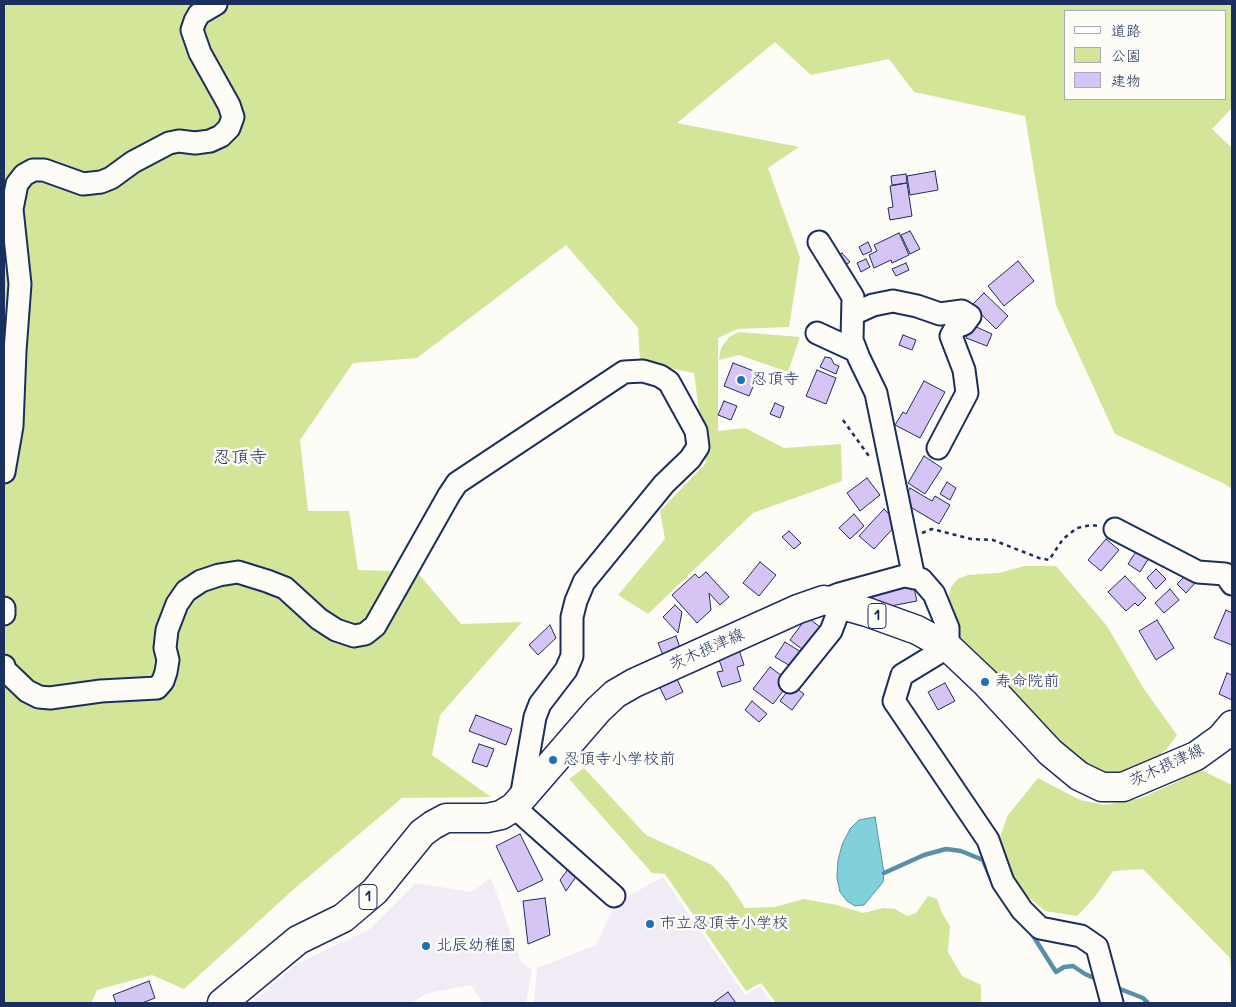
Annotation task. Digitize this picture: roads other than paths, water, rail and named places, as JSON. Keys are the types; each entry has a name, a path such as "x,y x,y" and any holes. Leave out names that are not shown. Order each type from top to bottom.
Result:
{"main road":[{"name":"茨木摂津線","path":"222,1003 298,940 343,918 375,891 422,833 433,825 446,818 487,818 501,815 517,802 598,710 615,694 634,683 798,609 833,603 917,630 948,647 985,682 1050,752 1078,776 1102,787 1123,787 1196,756 1221,738 1232,725"}],"street":[{"path":"4,472 12,426 20,284 12,209 17,184 24,175 33,170 44,170 82,184 101,182 111,178 134,162 169,143 179,141 196,143 210,141 221,136 229,128 232,117 229,106 200,54 192,30 199,14 216,4"},
{"path":"819,242 853,297 852,340 876,393 914,578"},
{"path":"853,314 873,305 893,301 917,306 940,314 962,312 970,316 964,324 956,327 951,336 964,370 967,393 938,448"},
{"path":"817,333 856,351"},
{"path":"4,666 5,670 27,691 39,697 50,698 101,691 157,688 163,681 166,672 168,660 165,648 167,630 177,604 186,591 200,581 238,572 285,588 319,619 336,630 354,636 365,634 375,626 457,484 624,372 643,371 660,376 669,382 696,431 698,447 690,460 664,484 584,582 572,617 572,656 566,670 540,704 535,717 517,802 614,896"},
{"path":"1115,529 1198,572 1224,574 1232,584"},
{"path":"790,682 831,631 833,603 839,594 904,576 921,579 934,594 948,628 948,647 902,675 894,701 988,840 1002,882 1022,910 1040,928 1081,936 1097,947 1112,1003"},
{"path":"4,608 4,614"}],"water":[{"path":"875,817 884,873 883,882 864,905 855,906 847,901 840,892 837,878 838,860 842,845 850,829 859,820"}],"waterway":[{"path":"884,873 924,855 946,849 961,851 983,860 992,881"},
{"path":"1030,931 1056,972 1064,967 1073,966 1099,980"},
{"path":"1115,987 1143,998 1148,1003"}],"place":[{"name":"忍頂寺","path":"741,380"},
{"name":"寿命院前","path":"985,682"},
{"name":"忍頂寺小学校前","path":"553,760"},
{"name":"市立忍頂寺小学校","path":"650,924"},
{"name":"北辰幼稚園","path":"426,946"}],"district":[{"name":"忍頂寺","path":"240,458"}]}
